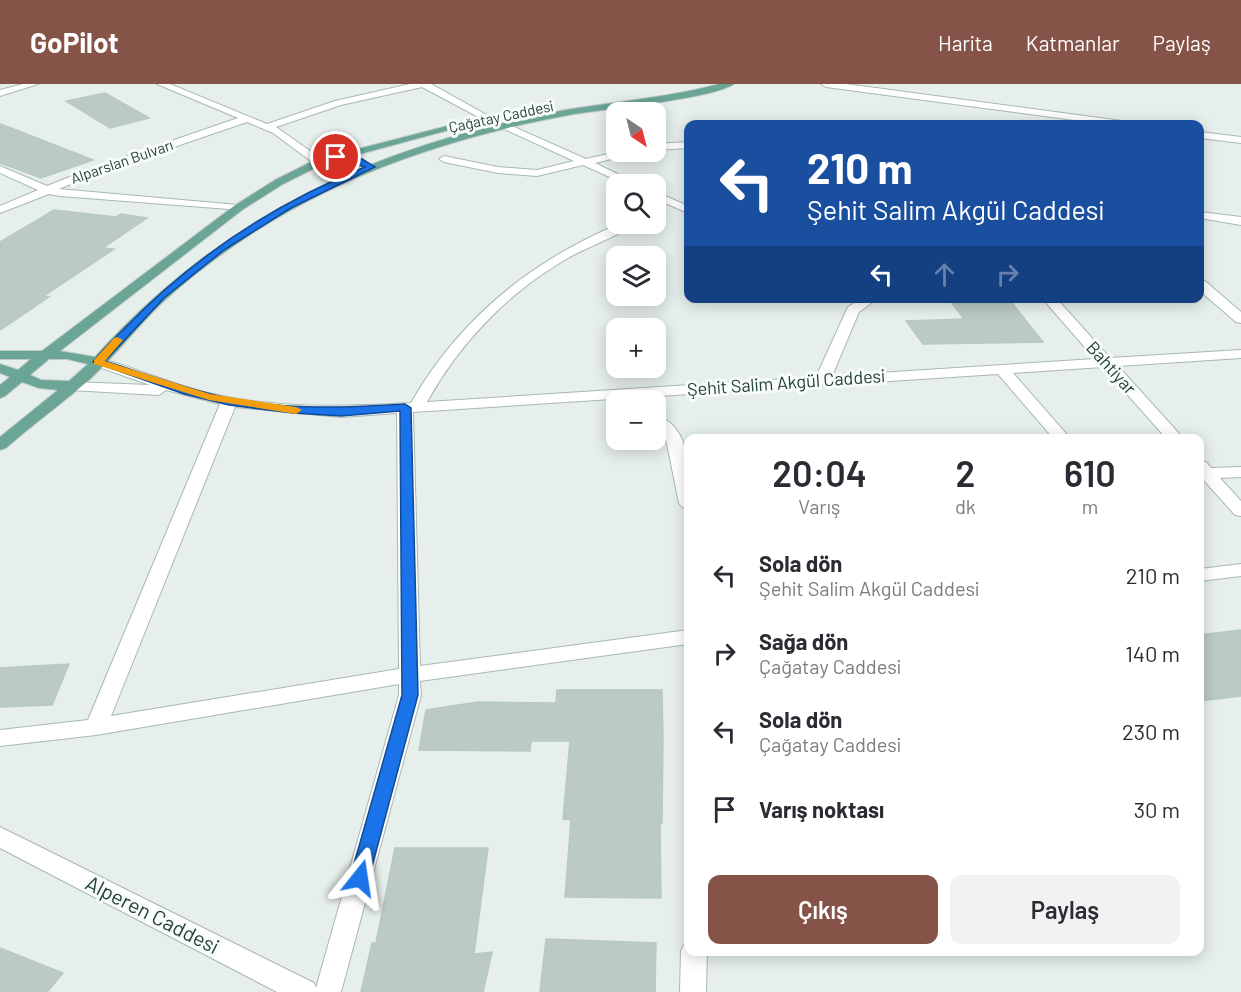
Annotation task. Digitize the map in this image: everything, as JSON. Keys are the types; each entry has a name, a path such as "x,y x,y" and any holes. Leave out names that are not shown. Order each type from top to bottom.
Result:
{"main road":[{"name":"Çağatay Caddesi","path":"0,445 98,362 142,314 201,263 262,222 339,180 436,144 505,126 729,84"},
{"path":"670,86 674,90 690,93"},
{"name":"Çağatay Caddesi","path":"0,393 44,356 89,324 238,208 298,171 336,157 489,119 655,87"},
{"name":"Çağatay Caddesi","path":"336,157 359,161 371,167"},
{"path":"298,171 315,178 339,180"},
{"path":"0,355 76,356 98,362"},
{"path":"0,368 39,384 70,386"}],"street":[{"path":"0,93 33,84"},
{"path":"162,84 267,127 284,136 319,162"},
{"path":"267,127 346,101 423,84 489,119"},
{"path":"826,84 1068,120"},
{"name":"Alparslan Bulvarı","path":"2,207 44,189 246,119"},
{"path":"505,126 611,174"},
{"path":"1204,135 1241,140"},
{"path":"666,146 684,145"},
{"path":"444,159 518,173 537,173 606,157"},
{"path":"0,169 44,189 78,195 238,208"},
{"path":"666,200 684,208"},
{"path":"666,206 673,203"},
{"path":"1204,215 1241,220"},
{"path":"328,992 410,695 411,407 455,348 497,304 534,274 578,247 606,234"},
{"path":"1204,287 1241,319"},
{"path":"822,381 853,310 864,303"},
{"name":"Bahtiyar","path":"1053,303 1171,434"},
{"name":"Şehit Salim Akgül Caddesi","path":"666,393 1241,354"},
{"name":"Şehit Salim Akgül Caddesi","path":"98,362 188,392 229,402 293,410 341,412 606,398"},
{"path":"1002,369 1059,434"},
{"name":"Şehit Salim Akgül Caddesi","path":"70,386 188,392"},
{"path":"96,727 229,402"},
{"path":"666,430 674,437 684,484"},
{"path":"1204,470 1241,472"},
{"path":"1204,470 1241,511"},
{"path":"1204,575 1241,570"},
{"path":"0,738 96,727 410,674 684,642"},
{"name":"Alperen Caddesi","path":"0,837 304,992"},
{"path":"693,992 694,956"}],"building":[{"path":"105,93 149,118 110,128 66,101"},
{"path":"0,124 93,160 41,178 0,163"},
{"path":"54,210 147,218 103,248 114,249 44,296 49,297 0,330 0,242"},
{"path":"952,303 1012,303 1043,342 923,344 906,321 964,319"},
{"path":"1241,630 1241,696 1204,701 1204,635"},
{"path":"69,664 52,705 0,707 0,668"},
{"path":"557,690 662,690 661,898 565,897 571,820 563,819 570,741 531,741 530,751 419,750 426,710 478,702 556,703"},
{"path":"395,848 488,848 474,954 492,952 483,992 361,992 372,943 376,943"},
{"path":"546,939 656,943 655,992 540,992"},
{"path":"0,948 63,973 47,992 0,992"}],"slow traffic":[{"path":"117,340 98,362 188,392 229,402 296,410"}],"route":[{"path":"336,157 359,161 371,167 339,180 288,206 221,248 161,296 127,329 98,362 188,392 229,402 293,410 341,412 405,408 410,695 360,878"}]}
